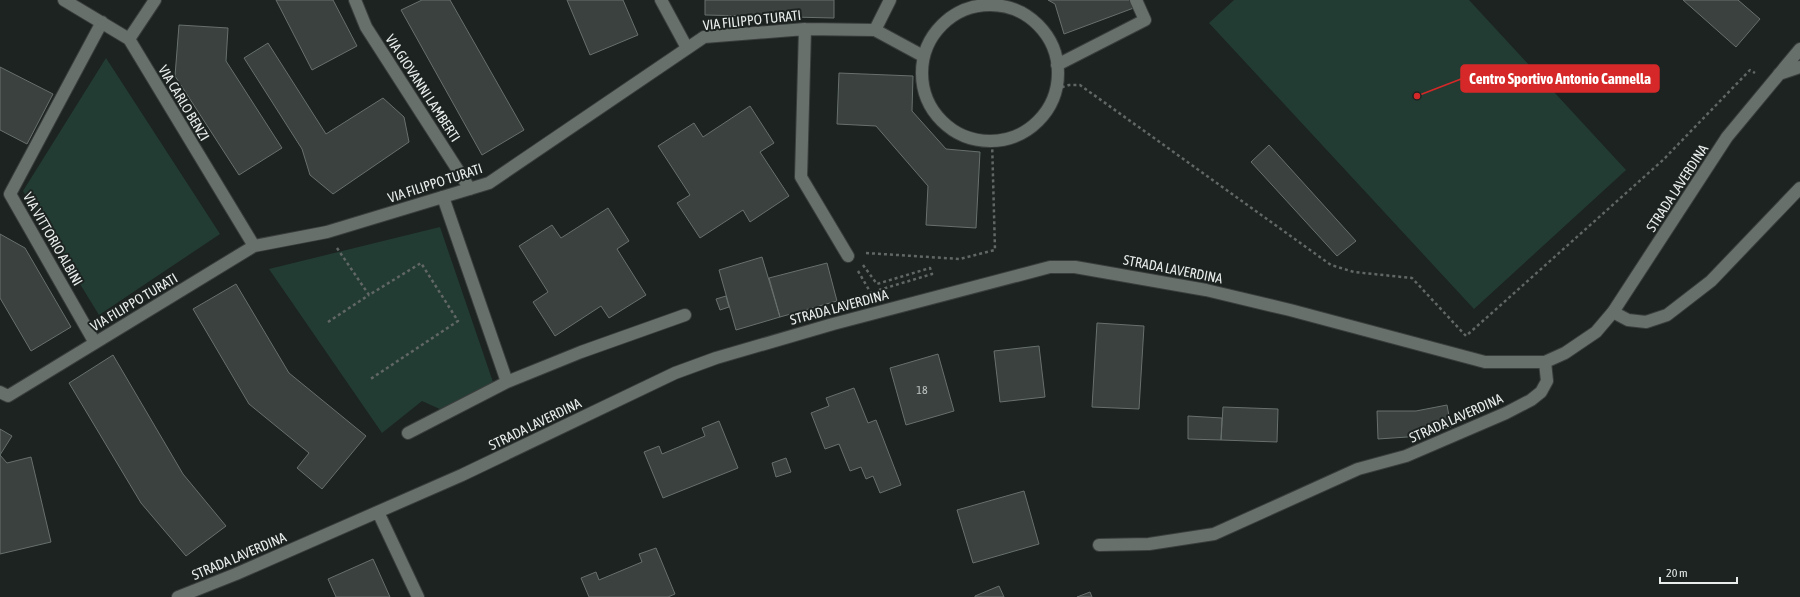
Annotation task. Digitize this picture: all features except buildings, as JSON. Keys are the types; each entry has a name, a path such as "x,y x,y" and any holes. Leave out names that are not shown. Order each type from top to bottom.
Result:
{"street":[{"name":"VIA CARLO BENZI","path":"64,0 102,22 128,40 254,246"},
{"path":"128,40 155,0"},
{"name":"VIA GIOVANNI LAMBERTI","path":"355,0 366,27 470,189"},
{"path":"661,0 687,48"},
{"path":"875,30 890,0"},
{"path":"1057,65 1145,20 1136,0"},
{"path":"983,5 1004,6 1024,14 1040,27 1052,44 1057,65 1058,77 1056,89 1048,108 1035,123 1018,134 999,140 979,140 960,134 943,123 930,107 923,88 923,56 932,38 945,22 963,10 983,5"},
{"name":"VIA VITTORIO ALBINI","path":"95,343 10,194 102,22"},
{"path":"805,29 801,177 851,254"},
{"name":"VIA FILIPPO TURATI","path":"0,392 8,396 254,246 327,232 489,183 704,37 805,29 875,30 923,56"},
{"name":"STRADA LAVERDINA","path":"178,597 236,574 462,475 675,373 716,358 833,324 1050,267 1075,267 1206,290 1290,310 1485,362 1545,362 1565,353 1596,332 1613,312 1700,181 1727,137 1800,49"},
{"path":"1779,74 1800,67"},
{"path":"1613,312 1628,320 1646,322 1666,315 1710,281 1800,188"},
{"path":"443,197 507,382"},
{"path":"408,433 507,382 581,352 685,316"},
{"name":"STRADA LAVERDINA","path":"1099,545 1149,544 1214,534 1358,469 1406,456 1506,413 1531,400 1541,392 1547,381 1545,362"},
{"path":"378,512 418,597"}],"path":[{"path":"1056,89 1069,85 1080,85 1331,265 1354,272 1412,278 1466,336 1663,160 1750,70"},
{"path":"851,254 960,258 995,250 992,140"},
{"path":"336,246 369,295"},
{"path":"851,254 877,284 930,268 932,274 871,292 851,254"},
{"path":"328,322 421,263 458,321 369,380"}],"green space":[{"path":"1234,0 1469,0 1626,170 1474,309 1209,23"},
{"path":"106,58 220,234 99,315 23,191"},
{"path":"440,227 494,385 442,410 422,401 382,433 269,269"}],"place":[{"name":"Centro Sportivo Antonio Cannella","path":"1417,96"}]}
